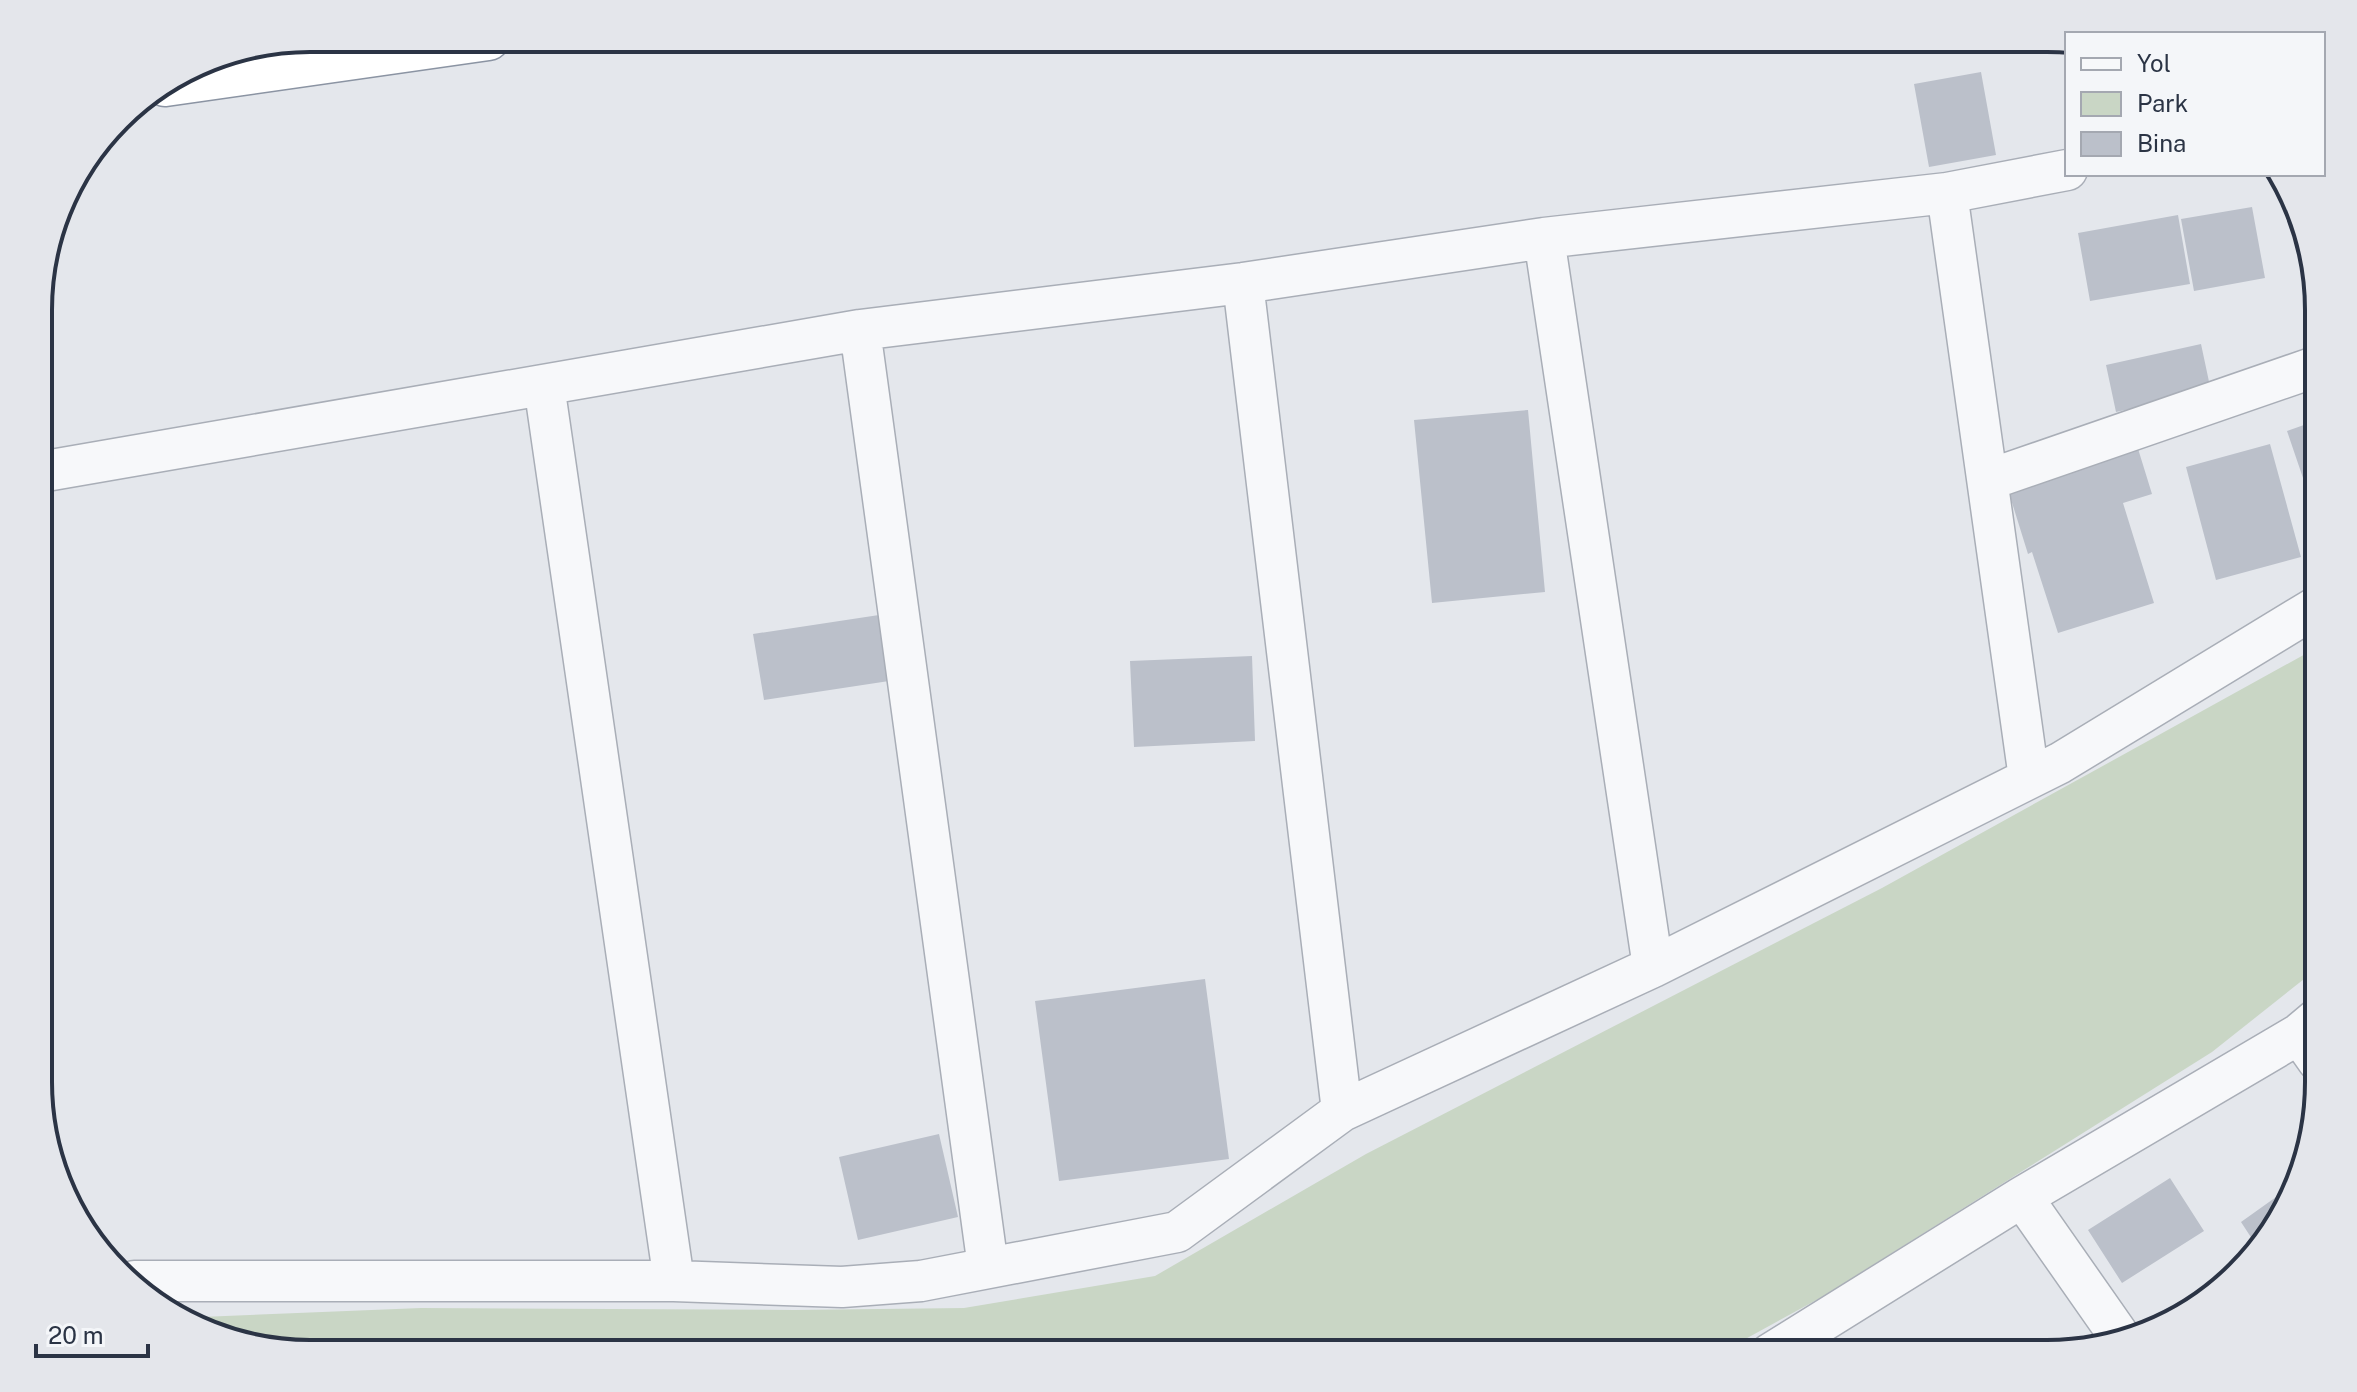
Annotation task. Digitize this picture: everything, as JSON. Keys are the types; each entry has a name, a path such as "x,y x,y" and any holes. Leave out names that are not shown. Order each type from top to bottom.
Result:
{"highway":[{"path":"196,80 383,53"}],"street":[{"path":"52,470 860,330 1243,283 1544,238 1947,193 2065,170"},
{"path":"1947,193 2029,778"},
{"path":"1544,238 1653,967"},
{"path":"1243,283 1342,1111"},
{"path":"860,330 988,1267"},
{"path":"1988,480 2304,371"},
{"path":"544,385 674,1281"},
{"path":"146,1281 674,1281 842,1287 921,1281 1177,1232 1342,1111 1653,967 2060,763 2304,615"},
{"path":"1798,1339 2022,1197 2304,1041"},
{"path":"2022,1197 2115,1330"}],"green space":[{"path":"2304,655 2304,979 2212,1052 1822,1297 1745,1339 310,1340 276,1338 243,1331 205,1317 421,1308 964,1308 1155,1276 1366,1154 1882,888"}],"building":[{"path":"1981,72 1996,155 1929,167 1914,84"},
{"path":"2252,207 2265,278 2194,291 2181,219"},
{"path":"2178,215 2190,284 2090,301 2078,233"},
{"path":"2201,344 2211,391 2116,412 2106,365"},
{"path":"1528,410 1545,592 1432,603 1414,420"},
{"path":"2304,425 2304,478 2303,478 2287,431"},
{"path":"2135,439 2152,494 2123,503 2154,603 2058,633 2032,552 2028,554 2005,480"},
{"path":"2270,444 2301,557 2216,580 2186,467"},
{"path":"879,615 889,681 764,700 753,634"},
{"path":"1252,656 1255,741 1134,747 1130,661"},
{"path":"1205,979 1229,1159 1059,1181 1035,1001"},
{"path":"939,1134 958,1217 858,1240 839,1157"},
{"path":"2170,1178 2204,1231 2122,1283 2088,1230"},
{"path":"2277,1196 2252,1239 2241,1222"}]}
